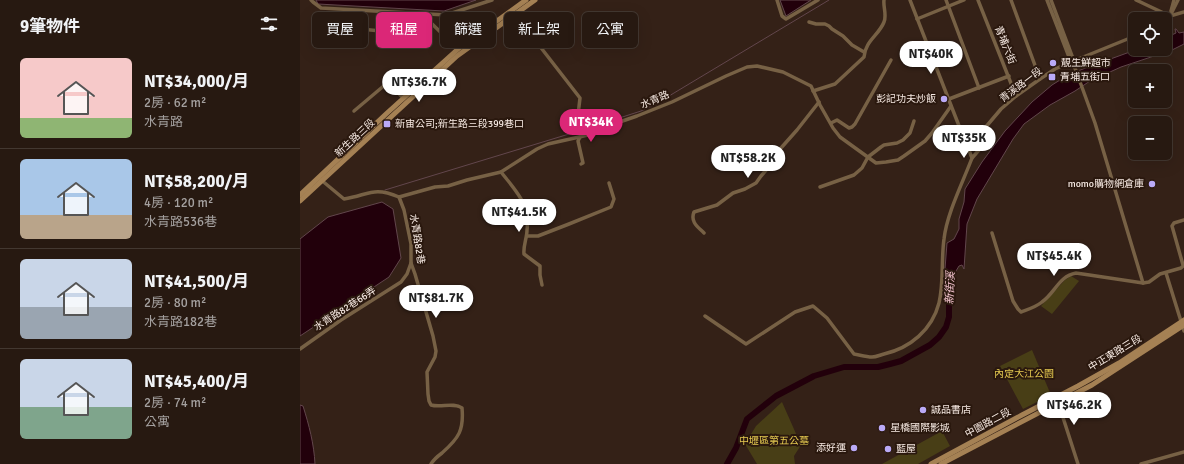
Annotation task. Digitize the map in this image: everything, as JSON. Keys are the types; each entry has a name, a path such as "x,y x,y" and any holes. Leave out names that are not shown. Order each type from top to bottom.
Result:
{"main road":[{"name":"新生路三段","path":"514,12 519,2 526,0"},
{"name":"新生路三段","path":"515,12 535,0"},
{"name":"新生路三段","path":"300,201 320,179 403,98 458,49 504,19"},
{"name":"新生路三段","path":"300,195 320,179 457,56 504,20"},
{"name":"中正東路三段","path":"1054,398 1119,363 1183,325"},
{"name":"中園路二段","path":"941,464 1098,381 1183,325"},
{"name":"中園路二段","path":"931,464 1054,398"}],"street":[{"path":"311,0 321,8 446,15 492,0"},
{"path":"777,0 782,16 786,19 818,0"},
{"path":"813,91 835,84 864,57 864,52 868,42 879,31 886,17 884,0"},
{"path":"910,0 972,158"},
{"path":"946,0 979,88"},
{"path":"917,18 964,0"},
{"name":"青埔六街","path":"978,0 1016,96"},
{"path":"1010,0 1040,79"},
{"path":"1047,0 1075,68 1095,123 1143,283"},
{"path":"1051,0 1072,61"},
{"path":"1136,0 1162,12"},
{"path":"1171,12 1174,0"},
{"path":"1172,12 1178,0"},
{"path":"1172,15 1184,12"},
{"path":"368,30 390,32 428,20 458,49"},
{"path":"809,22 830,26 832,30 864,52"},
{"name":"青溪路一段","path":"961,131 969,137 979,135 1001,109 1016,96 1055,69 1128,39"},
{"path":"541,48 580,98 578,115 582,133 578,141 583,158 583,163 581,164"},
{"path":"830,124 837,120 849,128 855,124 890,60"},
{"name":"水青路","path":"399,197 501,172 537,149 548,144 580,138 651,111 747,67 757,66 783,72 811,86 830,124 840,137 876,162 898,160 925,141 951,106"},
{"path":"949,99 1009,76"},
{"path":"354,111 386,84 391,85 403,98"},
{"path":"704,233 695,224 692,216 694,212 717,205 733,193 756,183 774,157 818,102"},
{"path":"820,188 854,175 862,168 868,157 884,145 898,143 903,140 910,133 914,121"},
{"path":"705,316 746,344 795,312 814,306 827,318 854,354 873,357 894,352 908,344 920,336 930,325 937,309 941,286 944,238 948,219 972,158 979,150"},
{"path":"501,172 524,205 528,226 523,249 524,254 540,266 542,285"},
{"path":"320,179 344,199 353,198 367,192 377,191 389,193 399,197"},
{"path":"527,236 538,236 611,207 614,199 609,183"},
{"name":"水青路82巷","path":"399,197 404,210 411,244 411,263 436,351 435,357 427,372 429,401 431,405 458,405 462,408 463,417 458,437 454,443 431,464"},
{"path":"992,233 1013,301 1021,312 1043,302 1064,277 1069,274 1076,273 1143,283 1149,282 1160,274 1182,266 1172,226 1174,223 1184,220"},
{"name":"水青路82巷66弄","path":"300,349 341,320 401,282 407,274 411,263"},
{"path":"1166,273 1183,325"},
{"path":"1054,398 1058,402 1078,464"},
{"path":"1141,464 1184,452"}],"green space":[{"path":"1071,276 1079,281 1052,314 1041,306 1065,280"},
{"name":"內定大江公園","path":"1032,350 1051,395 1023,409 1000,366"},
{"name":"中壢區第五公墓","path":"782,402 801,445 794,456 795,464 757,464 745,444 756,426"},
{"path":"942,431 950,446 918,464 882,464"}],"water":[{"path":"316,0 476,0 444,11 318,4"},
{"path":"780,0 811,0 786,16"},
{"name":"新街溪","path":"1175,29 1179,33 1184,32 1184,44 1172,50 1172,35 1176,33"},
{"name":"新街溪","path":"1128,53 1128,56 1154,56 1128,64 1090,81 1050,105 1024,124 1013,139 977,199 967,224 964,269 962,265 959,266 956,271 954,287 943,295 947,243 954,239 959,229 959,219 964,202 965,189 982,162 1005,131 1032,102 1052,85 1068,75"},
{"path":"382,202 393,209 401,258 389,277 300,336 300,239 328,217"},
{"path":"300,405 303,406 309,427 314,449 315,464 300,464"}],"waterway":[{"path":"582,130 641,111 659,102 829,0"},
{"path":"385,190 579,131"},
{"name":"新街溪","path":"727,464 736,448 747,419 776,396 814,376 844,367 878,367 890,364 901,361 930,345 939,337 946,327 949,317 949,283"}],"place":[{"name":"靚生鮮超市","path":"1053,63"},
{"name":"青埔五街口","path":"1052,77"},
{"name":"彭記功夫炒飯","path":"944,99"},
{"name":"新宙公司;新生路三段399巷口","path":"387,124"},
{"name":"momo購物網倉庫","path":"1152,184"},
{"name":"誠品書店","path":"923,410"},
{"name":"星橋國際影城","path":"882,428"},
{"name":"添好運","path":"854,448"},
{"name":"藍屋","path":"888,449"}]}
